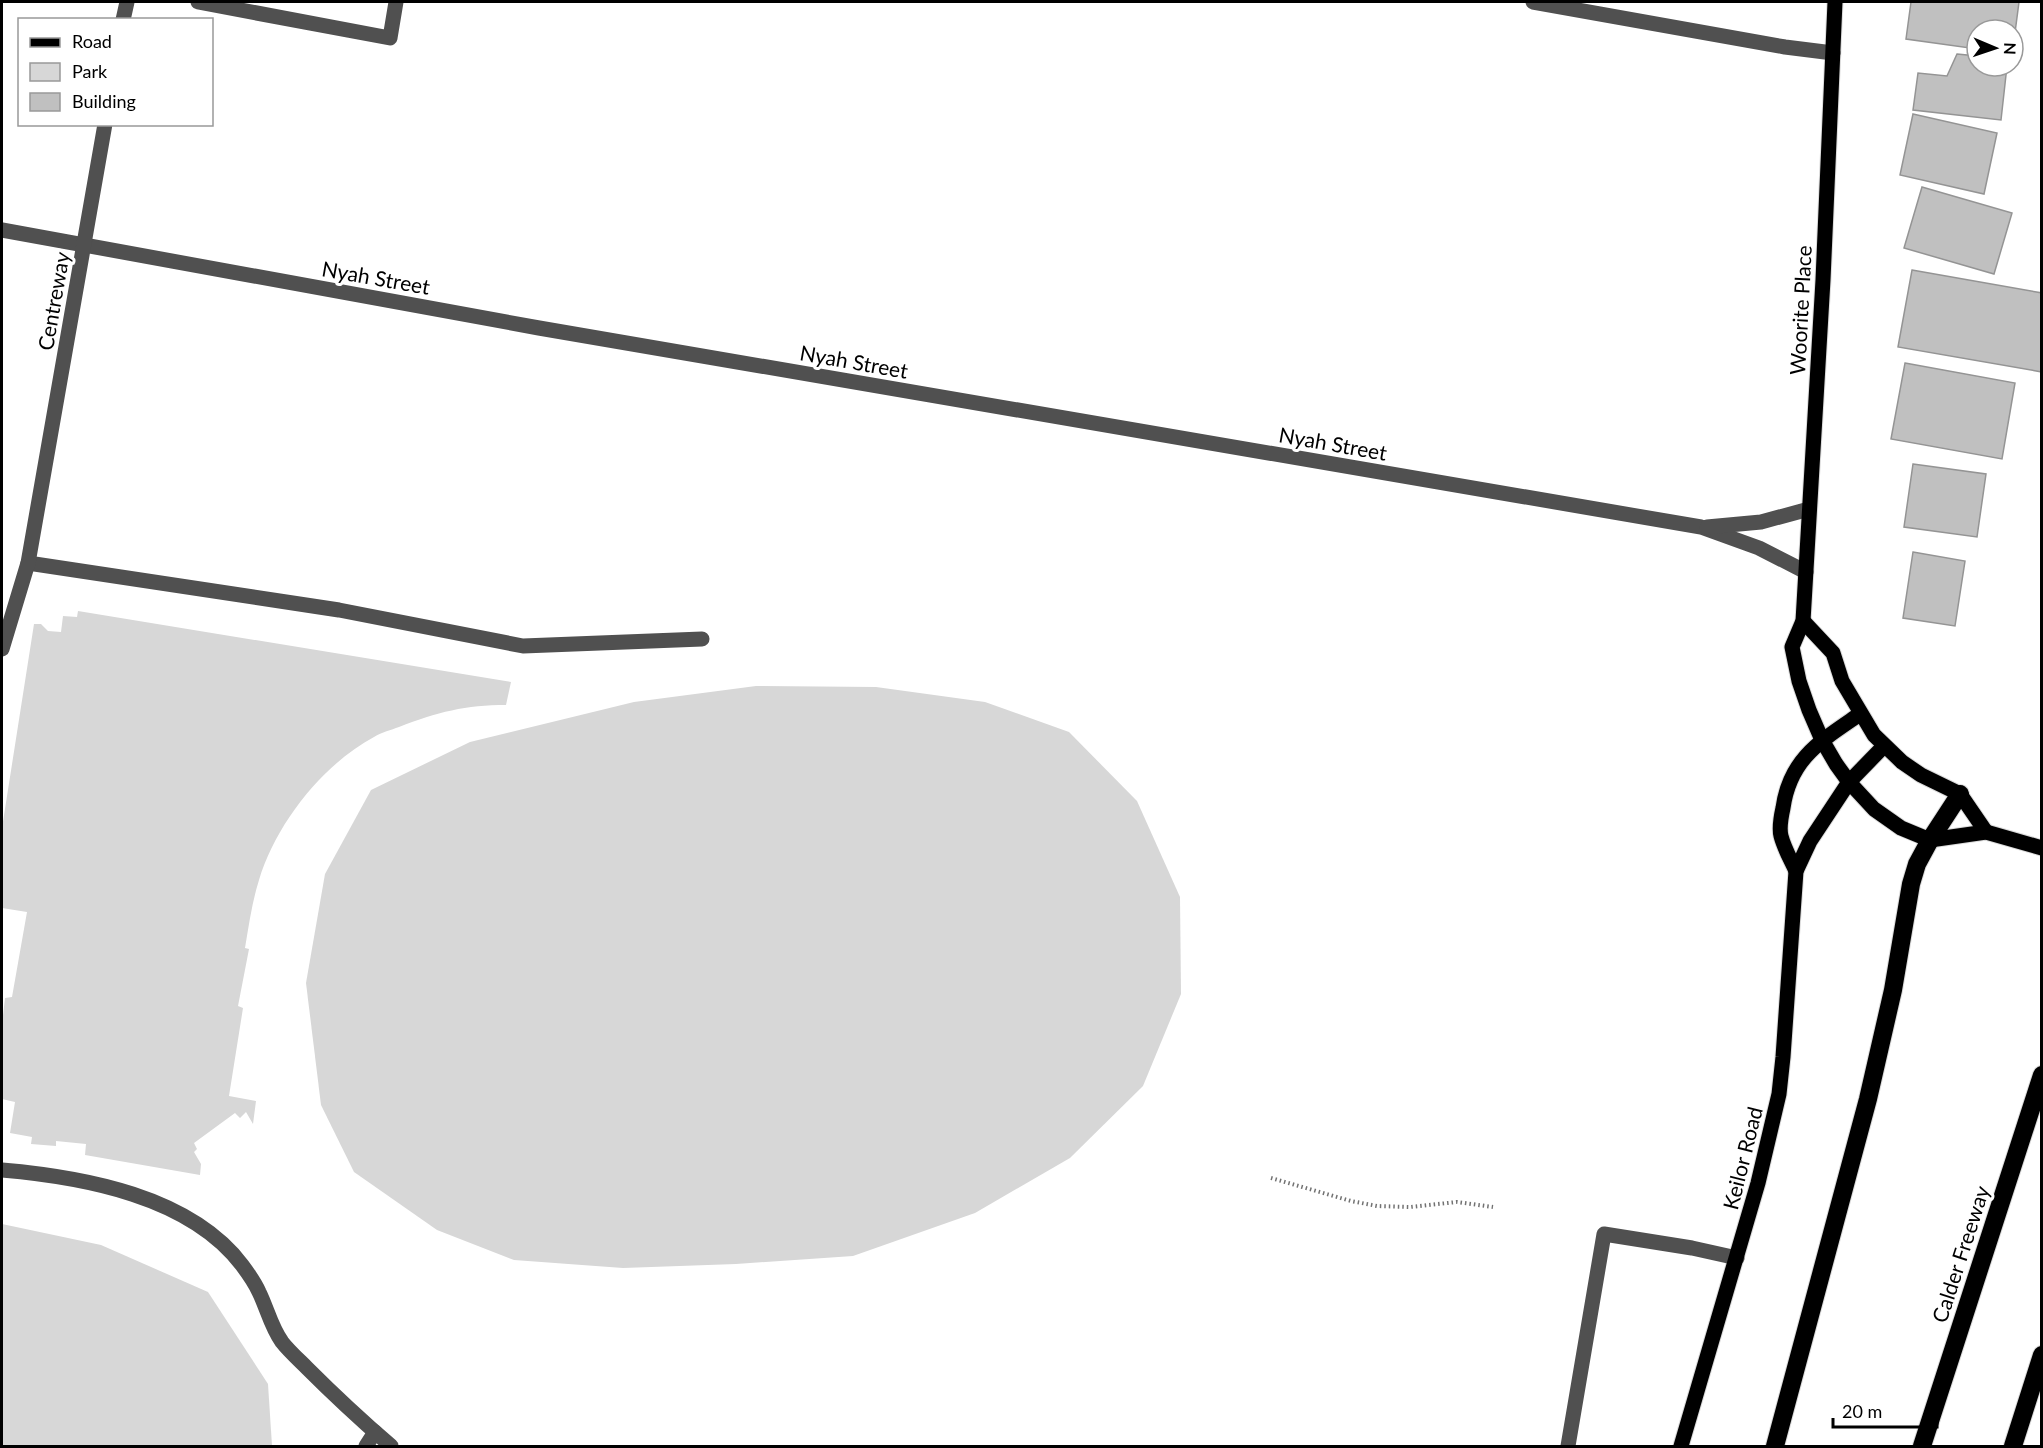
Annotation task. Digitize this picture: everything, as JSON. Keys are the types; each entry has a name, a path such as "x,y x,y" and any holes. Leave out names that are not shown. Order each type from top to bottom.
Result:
{"highway":[{"path":"1775,1446 1868,1099 1893,990 1911,884 1917,864 1930,840 1960,794"},
{"name":"Calder Freeway","path":"1922,1446 2042,1074"},
{"path":"2013,1446 2042,1355"}],"main road":[{"name":"Woorite Place","path":"1835,2 1803,621 1792,648 1799,681 1822,741 1849,782 1886,819 1930,840"},
{"path":"1803,621 1833,653 1842,681 1860,714 1884,746 1921,775 1960,794 1986,832"},
{"name":"Keilor Road","path":"1796,871 1780,835 1785,796 1794,770 1822,741 1860,714"},
{"name":"Keilor Road","path":"1682,1446 1758,1184 1779,1094 1784,1057 1796,871 1810,841 1849,782 1884,746"},
{"path":"1930,840 1986,832 2042,848"}],"street":[{"path":"123,18 127,2"},
{"path":"198,2 390,38 396,2"},
{"path":"1533,2 1833,54"},
{"name":"Centreway","path":"2,649 28,563 105,126"},
{"name":"Nyah Street","path":"2,230 539,328 1701,527 1759,548 1806,572"},
{"name":"Nyah Street","path":"1701,527 1761,522 1809,509"},
{"path":"28,563 339,610 523,646 702,639"},
{"path":"2,1170 72,1179 120,1191 151,1201 184,1217 211,1234 241,1264 258,1290 282,1342 336,1397 391,1446"},
{"path":"1568,1446 1604,1234 1692,1248 1737,1258"},
{"path":"366,1446 375,1432"}],"path":[{"path":"1271,1178 1351,1201 1377,1206 1410,1207 1457,1202 1493,1207"}],"green space":[{"path":"78,611 511,682 506,705 478,706 439,713 374,737 336,763 303,798 289,818 267,859 257,888 245,948 249,949 238,1006 243,1008 229,1096 256,1101 253,1124 246,1112 240,1118 235,1113 194,1143 197,1149 194,1152 201,1164 200,1175 85,1155 86,1144 56,1141 56,1146 31,1144 32,1137 10,1133 15,1102 2,1099 2,1024 5,998 12,997 27,912 2,908 2,828 34,624 41,624 48,631 61,632 63,616 77,617"},
{"path":"756,686 876,687 985,702 1069,732 1137,801 1180,897 1181,994 1143,1086 1070,1158 975,1213 853,1256 736,1264 623,1268 514,1260 437,1230 354,1172 321,1105 306,983 325,874 371,790 470,742 634,702"},
{"path":"2,1224 101,1245 208,1292 268,1384 272,1446 2,1446"}],"building":[{"path":"1911,2 2019,2 2017,18 1965,18 1965,47 1906,39"},
{"path":"1957,54 1965,55 1965,78 2006,78 2001,120 1913,110 1918,73 1947,76"},
{"path":"1913,114 1997,133 1984,194 1900,175"},
{"path":"1922,187 2012,213 1994,274 1904,248"},
{"path":"1912,270 2042,293 2042,372 1898,347"},
{"path":"1905,363 2015,383 2002,459 1891,439"},
{"path":"1913,464 1986,474 1977,537 1904,527"},
{"path":"1913,552 1965,561 1955,626 1903,618"}]}
